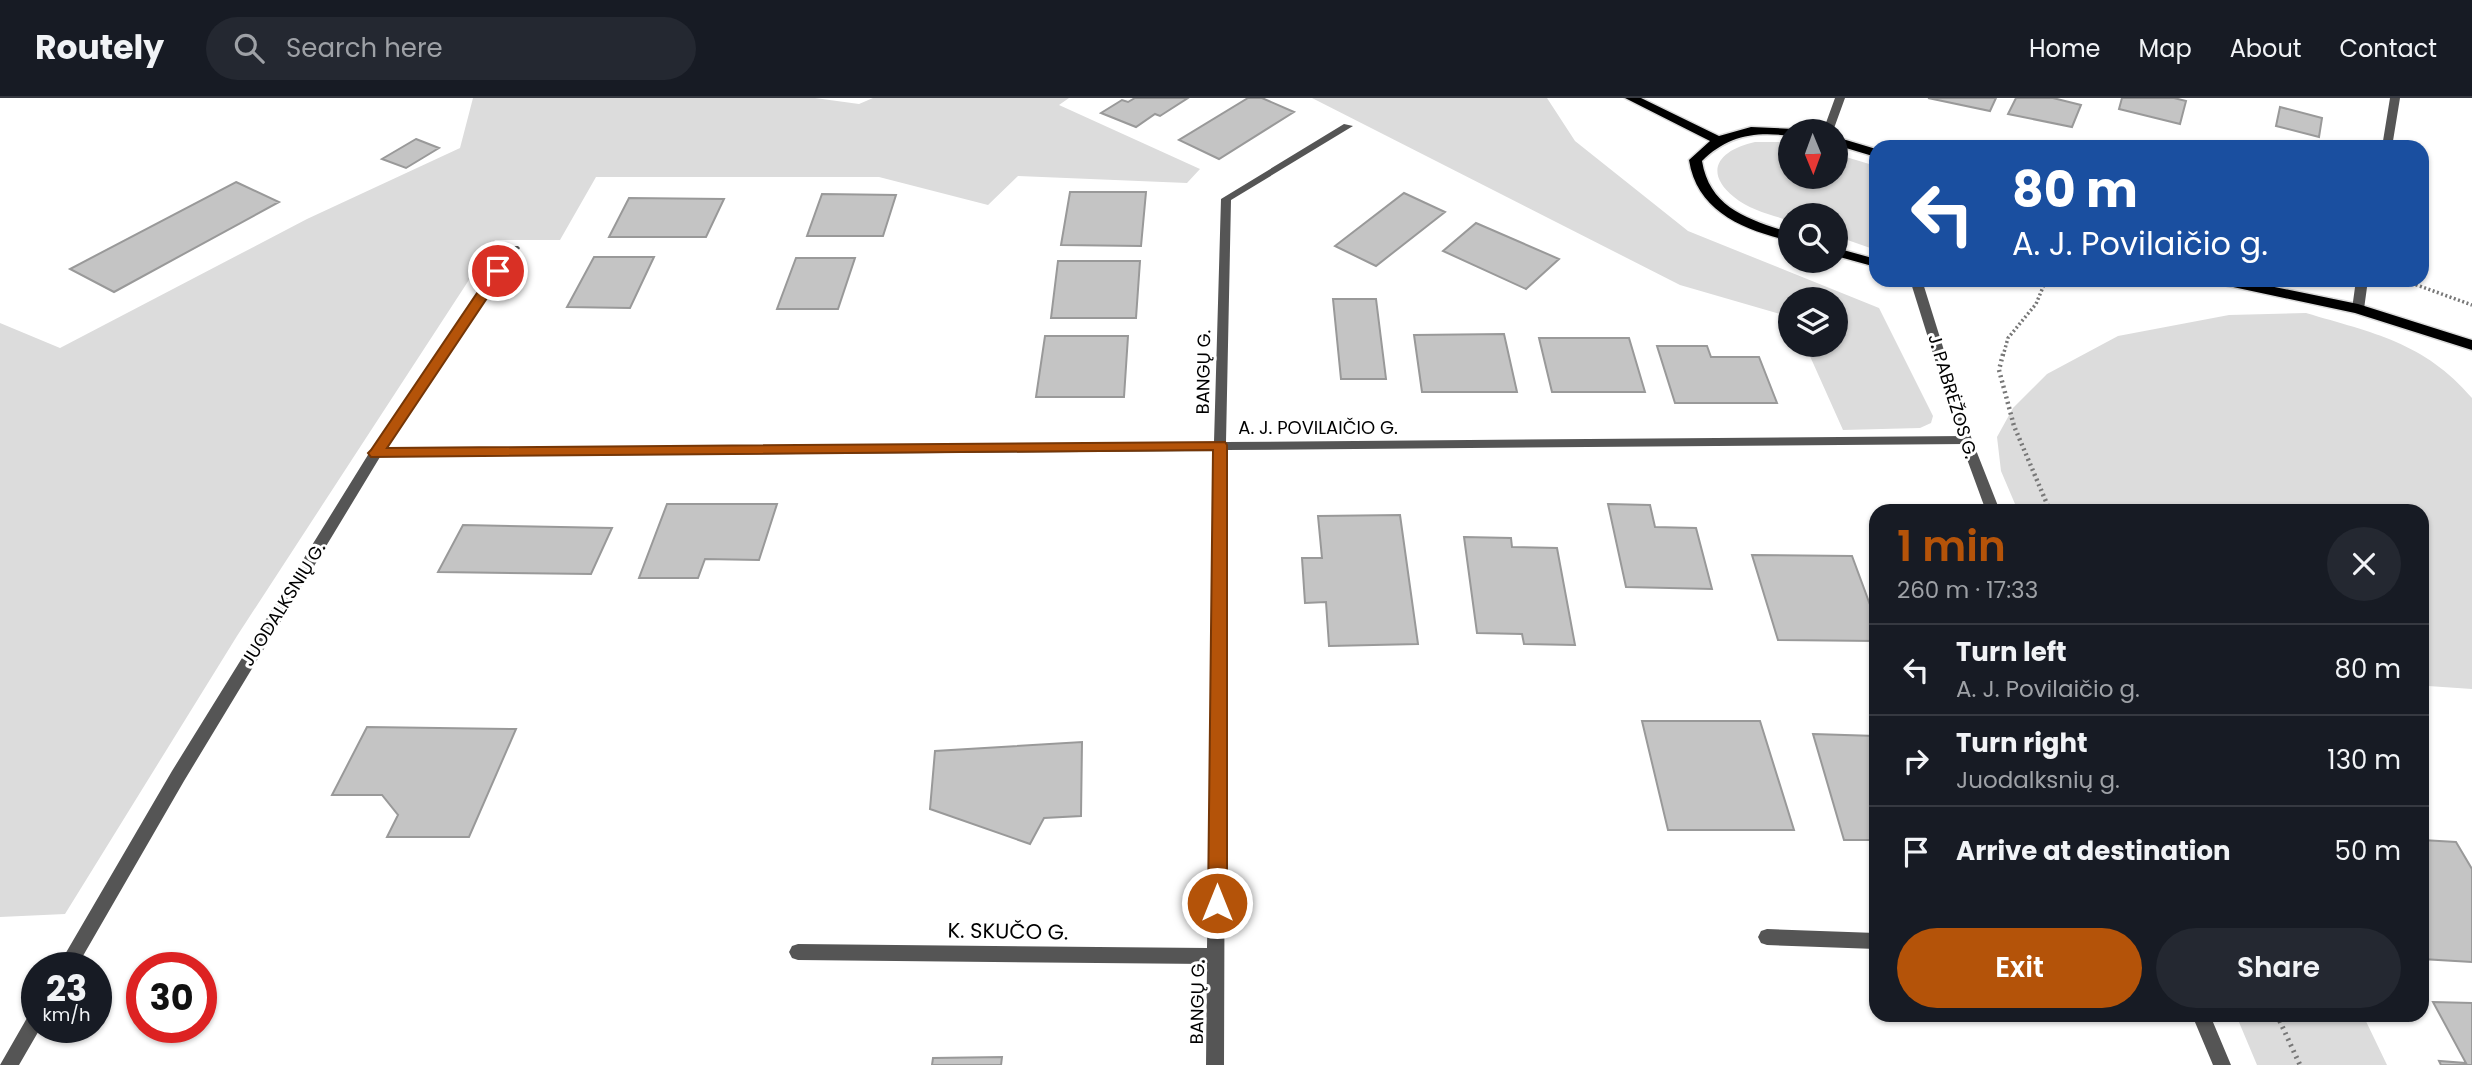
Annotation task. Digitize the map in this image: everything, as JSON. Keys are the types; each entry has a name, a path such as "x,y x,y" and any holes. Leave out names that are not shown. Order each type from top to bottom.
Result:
{"main road":[{"path":"1631,98 1717,140"},
{"path":"1778,131 1746,130 1717,140 1695,160 1700,187 1710,199 1730,213 1778,232"},
{"path":"1848,145 1869,151"},
{"path":"1848,255 1869,261"},
{"path":"2253,287 2358,309 2472,345"}],"street":[{"path":"1832,119 1840,98"},
{"path":"2388,140 2395,98"},
{"name":"BANGŲ G.","path":"1215,1065 1220,445 1226,199 1348,126"},
{"name":"JUODALKSNIŲ G.","path":"75,952 178,776 376,453 514,248"},
{"name":"J. PABRĖŽOS G.","path":"1918,287 1966,440 1990,504"},
{"path":"2358,309 2361,287"},
{"name":"A. J. POVILAIČIO G.","path":"376,453 1966,440"},
{"path":"1767,937 1869,941"},
{"name":"K. SKUČO G.","path":"798,952 1217,956"},
{"path":"2204,1022 2222,1065"},
{"path":"9,1065 22,1043"}],"path":[{"path":"2043,287 2036,304 2008,338 1999,370 2014,426 2047,504"},
{"path":"2422,287 2472,305"},
{"path":"2280,1022 2300,1065"}],"shaded area":[{"path":"473,98 815,98 859,104 873,98 1069,98 1059,105 1200,169 1187,183 1018,176 988,205 879,177 596,177 560,240 495,240 237,636 65,914 0,917 0,323 60,348 307,219 460,148"},
{"path":"1312,98 1547,98 1575,141 1688,231 1778,267 1778,273 1792,273 1827,287 1778,287 1778,314 1680,285"},
{"path":"1755,142 1778,142 1778,189 1848,189 1848,158 1869,164 1869,248 1848,240 1848,203 1778,203 1778,217 1740,202 1724,187 1717,170 1725,155"},
{"path":"1848,296 1879,308 1933,416 1931,423 1920,428 1843,430 1810,357 1848,357"},
{"path":"2306,313 2375,334 2416,352 2435,364 2472,398 2472,689 2429,686 2429,504 2015,504 2001,471 1997,437 2013,408 2047,374 2118,336 2229,315"},
{"path":"2239,1022 2366,1022 2387,1065 2257,1065"}],"building":[{"path":"1135,98 1188,98 1136,127 1101,113 1122,100 1128,102"},
{"path":"1248,98 1262,98 1294,112 1219,159 1179,140"},
{"path":"1928,98 1996,98 1990,111"},
{"path":"2016,98 2053,98 2081,105 2072,127 2008,114"},
{"path":"2122,98 2174,98 2186,101 2180,124 2119,109"},
{"path":"2280,107 2322,118 2319,137 2276,126"},
{"path":"416,139 439,148 406,168 382,159"},
{"path":"236,182 279,202 114,292 70,269"},
{"path":"1070,192 1146,192 1141,246 1061,245"},
{"path":"1404,193 1445,212 1376,266 1335,246"},
{"path":"822,194 896,195 883,236 807,236"},
{"path":"629,198 724,199 706,237 609,237"},
{"path":"1476,223 1559,259 1526,289 1443,251"},
{"path":"594,257 654,257 630,308 567,307"},
{"path":"796,258 855,258 838,309 777,309"},
{"path":"1058,261 1140,261 1136,318 1051,318"},
{"path":"1333,299 1376,299 1386,379 1341,379"},
{"path":"1504,334 1517,392 1422,392 1414,335"},
{"path":"1045,336 1128,336 1124,397 1036,397"},
{"path":"1539,338 1629,338 1645,392 1552,392"},
{"path":"1657,346 1707,346 1711,357 1759,357 1777,403 1675,403"},
{"path":"667,504 777,504 759,560 705,559 698,578 639,578"},
{"path":"1608,504 1650,505 1655,527 1696,528 1712,589 1626,587"},
{"path":"1400,515 1418,644 1329,646 1326,602 1305,603 1302,558 1322,558 1318,516"},
{"path":"463,525 612,528 591,574 438,572"},
{"path":"1464,537 1511,538 1512,547 1557,548 1575,645 1524,644 1522,634 1477,633"},
{"path":"1752,555 1852,556 1869,602 1869,641 1778,640"},
{"path":"1642,721 1760,721 1794,830 1668,830"},
{"path":"367,727 516,729 469,837 387,837 398,815 382,795 332,795"},
{"path":"1813,734 1869,736 1869,840 1844,840"},
{"path":"1082,742 1081,816 1044,818 1030,844 930,809 935,751"},
{"path":"2429,840 2456,842 2472,869 2472,962 2429,959"},
{"path":"2433,1002 2472,1003 2472,1065 2441,1065 2439,1061 2466,1063"},
{"path":"1002,1057 1001,1065 932,1065 933,1058"}],"route":[{"path":"498,271 376,453 1220,445 1217,903"}]}
